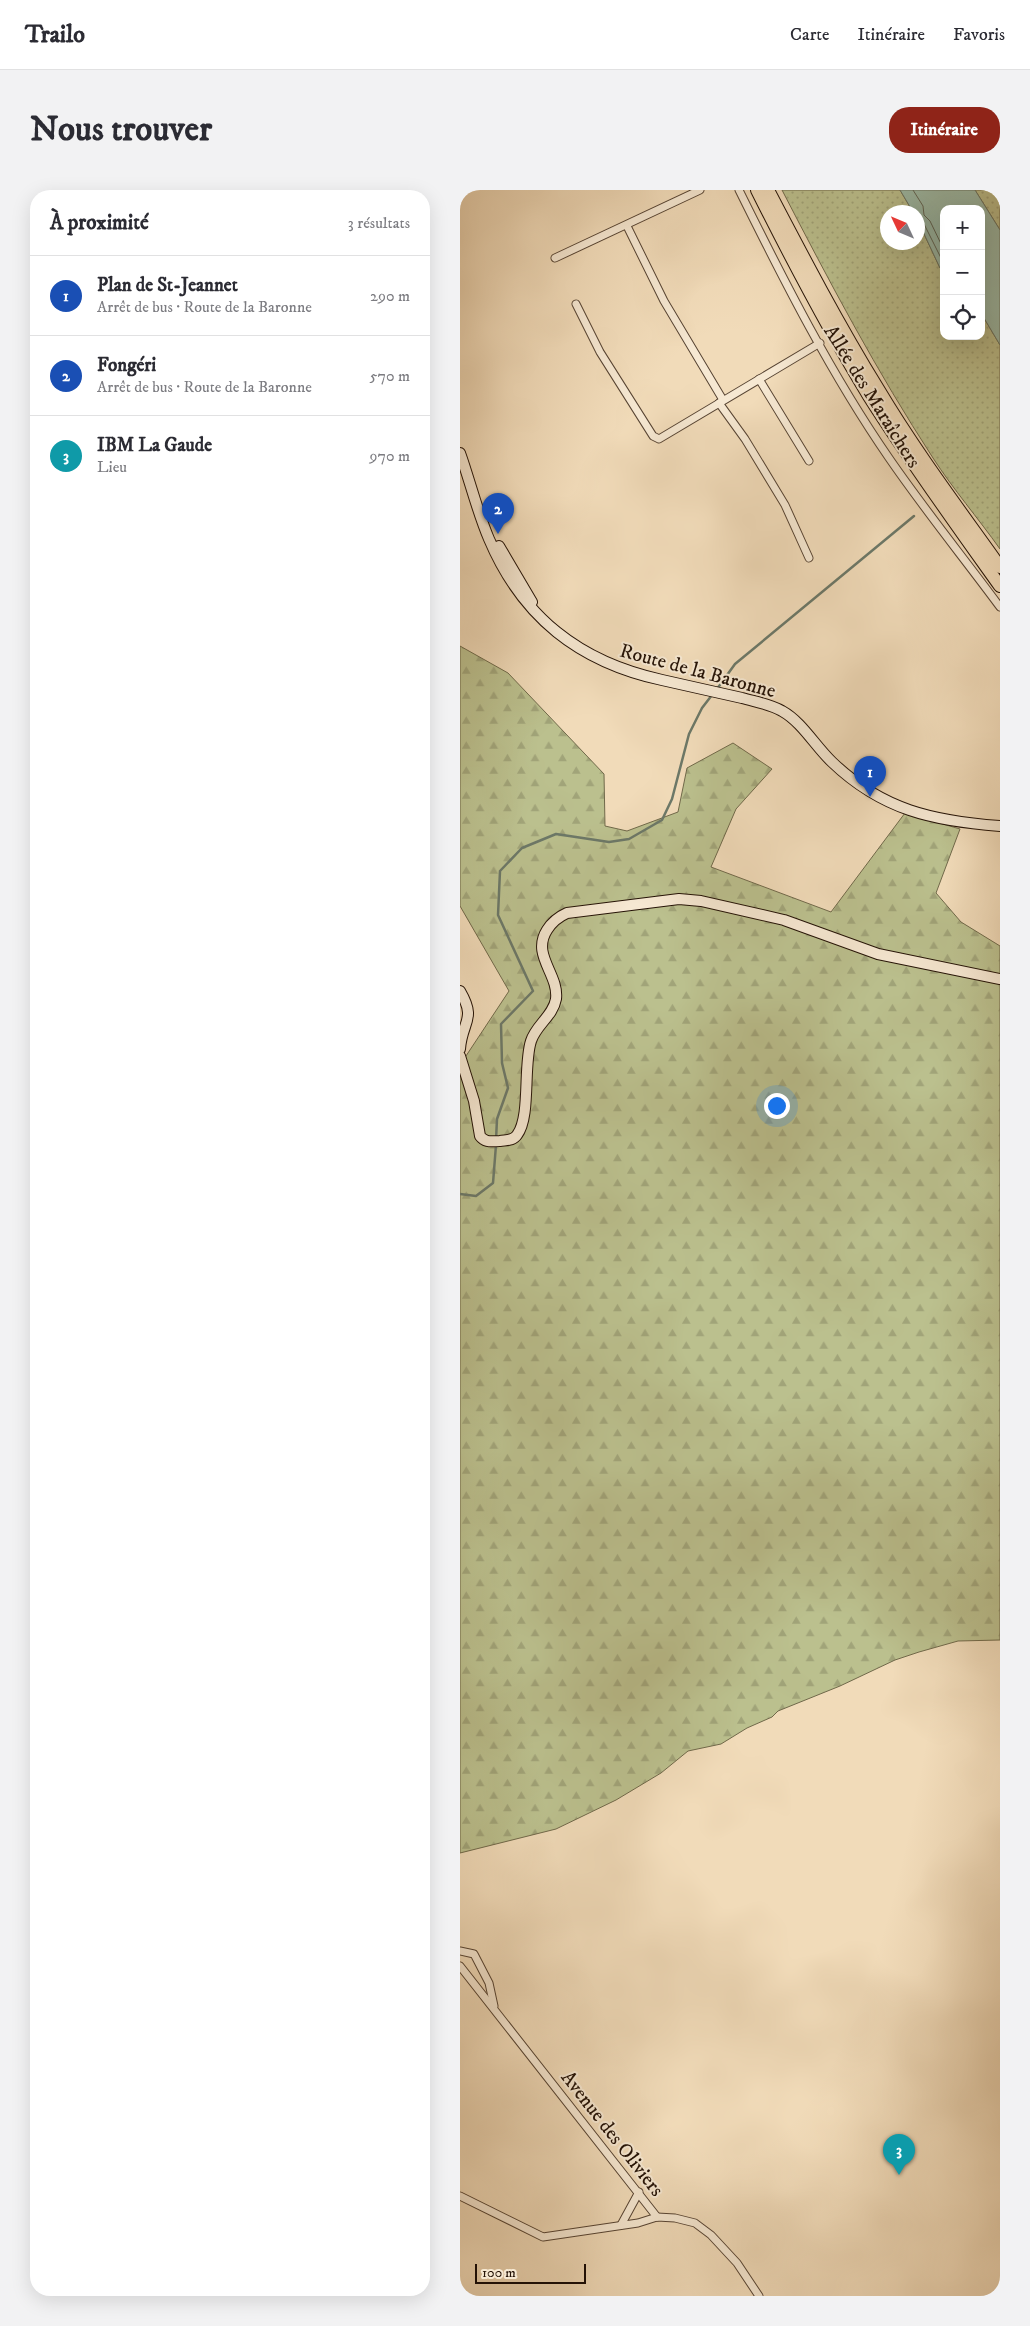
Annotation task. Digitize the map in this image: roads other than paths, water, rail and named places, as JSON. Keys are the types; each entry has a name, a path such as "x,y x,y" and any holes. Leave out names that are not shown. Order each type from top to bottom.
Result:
{"highway":[{"path":"757,190 798,272 869,394 920,473 1000,586"},
{"path":"768,190 807,265 878,390 928,466 1000,567"}],"street":[{"path":"555,258 627,226 700,190"},
{"name":"Allée des Maraîchers","path":"739,190 783,279 889,457 1000,607"},
{"path":"627,226 664,301 721,401 785,505 808,558"},
{"path":"576,304 600,352 653,436 659,439 820,343"},
{"path":"759,379 809,461"},
{"name":"Route de la Baronne","path":"460,453 482,518 543,620 555,632 598,660 636,674 761,702 784,712 844,773 884,799 916,812 953,822 1000,826"},
{"path":"460,1056 474,1101 478,1132 482,1139 488,1142 511,1140 518,1134 523,1118 531,1042 537,1030 551,1012 555,1001 554,981 541,951 543,937 552,923 567,913 679,899 700,901 784,920 878,954 1000,979"},
{"path":"460,991 469,1010 460,1049"},
{"name":"Avenue des Oliviers","path":"460,1951 474,1954 488,1984 495,2008"},
{"name":"Avenue des Oliviers","path":"460,1966 495,2008 657,2217 675,2218 695,2223 711,2235 737,2263 759,2296"},
{"path":"621,2225 639,2192"},
{"path":"460,2196 543,2237 638,2223 657,2217"}],"water":[{"path":"900,190 975,190 984,205 940,205 940,268 925,236 925,205 909,205"},
{"path":"985,206 1000,230 1000,345 985,320"}],"waterway":[{"path":"717,689 735,664 914,516"},
{"path":"496,1140 497,1119 508,1088 502,1063 501,1024 533,991 498,915 500,871 522,848 556,834 609,842 629,839 662,820 672,799 689,734 702,708 712,695"},
{"path":"460,1194 476,1196 493,1183 496,1145"}],"place":[{"name":"Fongéri","path":"498,534"},
{"name":"Plan de St-Jeannet","path":"870,797"},
{"name":"IBM La Gaude","path":"899,2175"}]}
